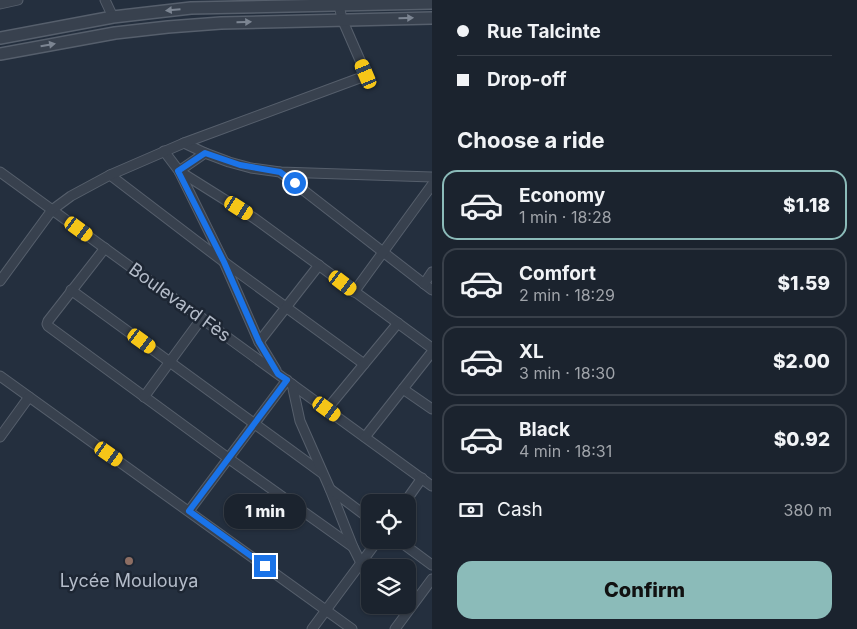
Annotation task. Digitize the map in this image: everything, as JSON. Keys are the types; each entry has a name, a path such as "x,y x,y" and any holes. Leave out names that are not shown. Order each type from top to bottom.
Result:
{"street":[{"path":"4,2 18,0"},
{"path":"105,0 113,17"},
{"path":"0,38 148,12 200,8 432,3"},
{"path":"0,281 52,210 72,196 110,175 164,151 365,76 366,74 342,19 339,5"},
{"path":"0,54 115,33 168,27 221,23 432,18"},
{"path":"184,143 236,164 280,172 432,177"},
{"path":"164,151 178,171 224,262 259,342 278,374"},
{"path":"178,171 205,153"},
{"path":"178,171 254,218 432,348"},
{"name":"Boulevard Fès","path":"0,172 432,486"},
{"path":"280,172 432,290"},
{"path":"110,175 224,262 364,364"},
{"path":"354,292 432,185"},
{"path":"105,248 48,321 48,326 353,547"},
{"path":"259,342 319,265"},
{"path":"424,284 432,272"},
{"path":"71,290 322,473"},
{"path":"144,397 202,318"},
{"path":"327,409 398,323"},
{"path":"365,437 432,352"},
{"path":"0,376 352,629"},
{"path":"189,511 254,424 289,382"},
{"path":"289,382 300,421 361,563 312,629"},
{"path":"403,389 432,409"},
{"path":"0,437 29,397"},
{"path":"411,494 422,478"},
{"path":"330,489 361,513"},
{"path":"410,549 432,565"},
{"path":"395,629 432,579"}],"place":[{"name":"Lycée Moulouya","path":"129,561"}],"route":[{"path":"265,566 189,511 287,380 278,374 259,342 224,262 178,171 205,153 251,168 280,172 295,183"}]}
